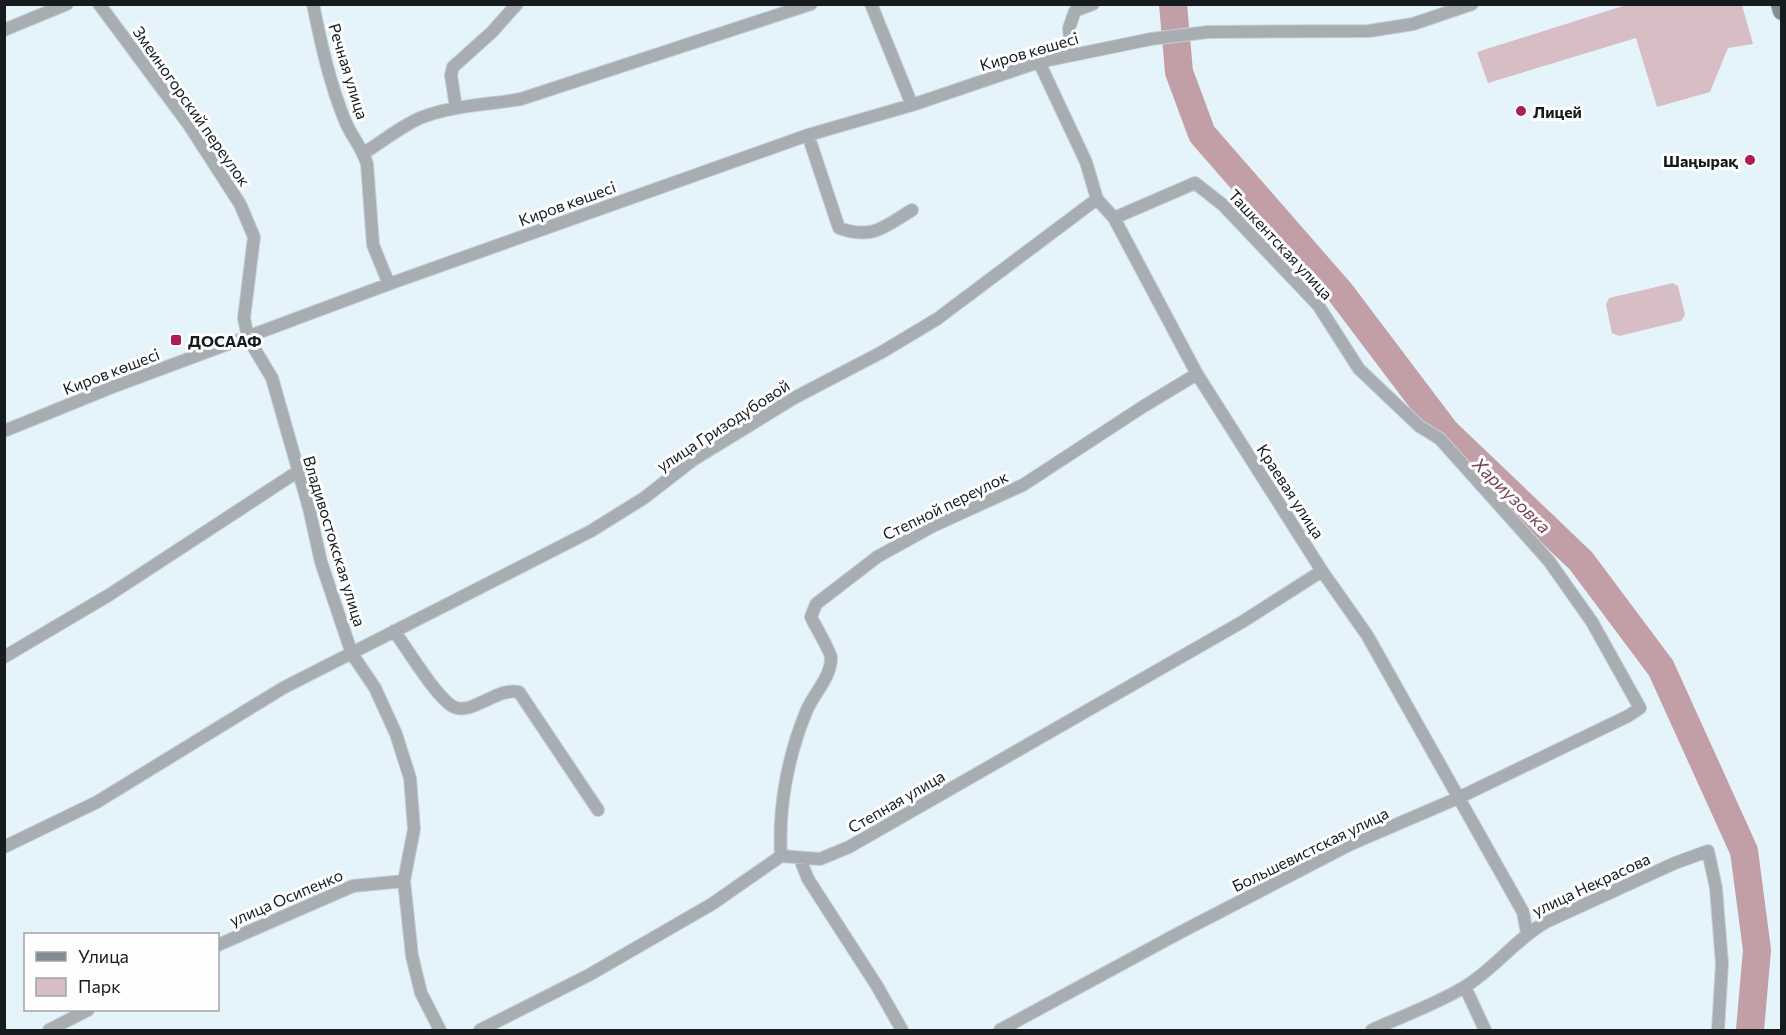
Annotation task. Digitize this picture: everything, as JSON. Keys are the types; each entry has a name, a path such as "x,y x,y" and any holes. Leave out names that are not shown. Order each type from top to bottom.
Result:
{"street":[{"path":"4,30 67,4"},
{"name":"Змеиногорский переулок","path":"99,4 189,124 240,204 254,237 244,318 248,338"},
{"name":"Речная улица","path":"313,4 332,82 345,122 364,153 367,164 373,245 389,284"},
{"path":"456,108 451,75 453,67 492,32 517,4"},
{"path":"364,153 422,117 456,108 479,107 521,99 811,4"},
{"path":"871,4 912,105"},
{"path":"1071,54 1069,28 1075,11 1093,4"},
{"name":"Киров көшесі","path":"4,431 110,388 389,284 808,135 912,105 1039,62 1151,39 1208,32 1369,31 1413,24 1472,4"},
{"path":"1780,4 1782,11"},
{"name":"Краевая улица","path":"1039,62 1086,162 1097,199 1114,218 1197,374 1322,571 1367,635 1523,912 1527,933"},
{"path":"808,135 839,228 858,235 878,231 912,210"},
{"name":"Ташкентская улица","path":"1114,218 1195,183 1223,205 1318,305 1359,369 1419,426 1440,439 1549,561 1592,622 1640,708"},
{"name":"улица Гризодубовой","path":"4,847 97,802 283,688 591,531 644,498 693,460 784,404 882,352 937,319 1097,199"},
{"name":"Владивостокская улица","path":"248,338 272,378 321,562 352,654 375,688 396,734 410,778 414,829 404,881 412,956 421,993 440,1030"},
{"name":"Степной переулок","path":"781,856 779,834 785,789 797,734 810,701 829,671 831,656 811,617 816,603 878,557 933,526 1023,485 1197,374"},
{"path":"4,657 109,596 297,472"},
{"name":"Степная улица","path":"781,856 819,859 849,847 1242,622 1322,571"},
{"path":"394,631 435,689 445,701 455,708 465,708 502,694 519,692 598,810"},
{"name":"Большевистская улица","path":"1000,1030 1351,844 1458,798 1628,717 1640,708"},
{"name":"улица Некрасова","path":"1372,1030 1466,987 1518,944 1527,933 1675,863 1708,851 1716,888 1722,964 1718,1030"},
{"path":"480,1030 493,1028 702,910 781,856"},
{"path":"800,859 808,879 903,1030"},
{"name":"улица Осипенко","path":"219,945 353,886 404,881"},
{"path":"1466,987 1485,1030"},
{"path":"49,1030 86,1011"}],"green space":[{"path":"1626,5 1742,5 1753,44 1728,48 1710,92 1657,107 1636,38 1488,83 1477,52"},
{"path":"1673,283 1678,286 1685,315 1681,321 1619,336 1612,333 1606,305 1609,298"}],"waterway":[{"name":"Хариузовка","path":"1173,4 1179,72 1202,134 1340,292 1445,431 1581,561 1661,668 1744,851 1757,950 1750,1030"}],"place":[{"name":"Лицей","path":"1521,111"},
{"name":"Шаңырақ","path":"1750,160"},
{"name":"ДОСААФ","path":"176,340"}]}
